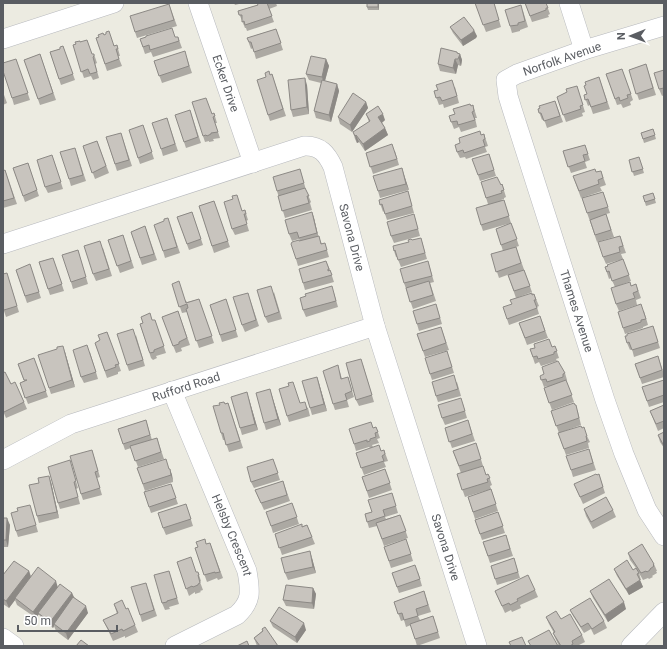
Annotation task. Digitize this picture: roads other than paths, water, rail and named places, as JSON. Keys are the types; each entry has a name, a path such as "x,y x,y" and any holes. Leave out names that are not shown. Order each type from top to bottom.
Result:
{"street":[{"path":"3,39 114,3"},
{"name":"Ecker Drive","path":"198,3 253,163"},
{"path":"569,3 584,50"},
{"name":"Norfolk Avenue","path":"506,80 517,74 584,50 664,26"},
{"name":"Thames Avenue","path":"506,80 508,96 512,109 605,400 624,454 647,510 664,536"},
{"name":"Savona Drive","path":"3,244 304,146 319,149 327,155 333,167 375,326 477,646"},
{"name":"Rufford Road","path":"3,460 71,424 375,326"},
{"name":"Helsby Crescent","path":"172,391 247,571 250,591 249,599 237,615 175,646"},
{"path":"631,646 664,612"},
{"path":"3,638 14,646"}]}
